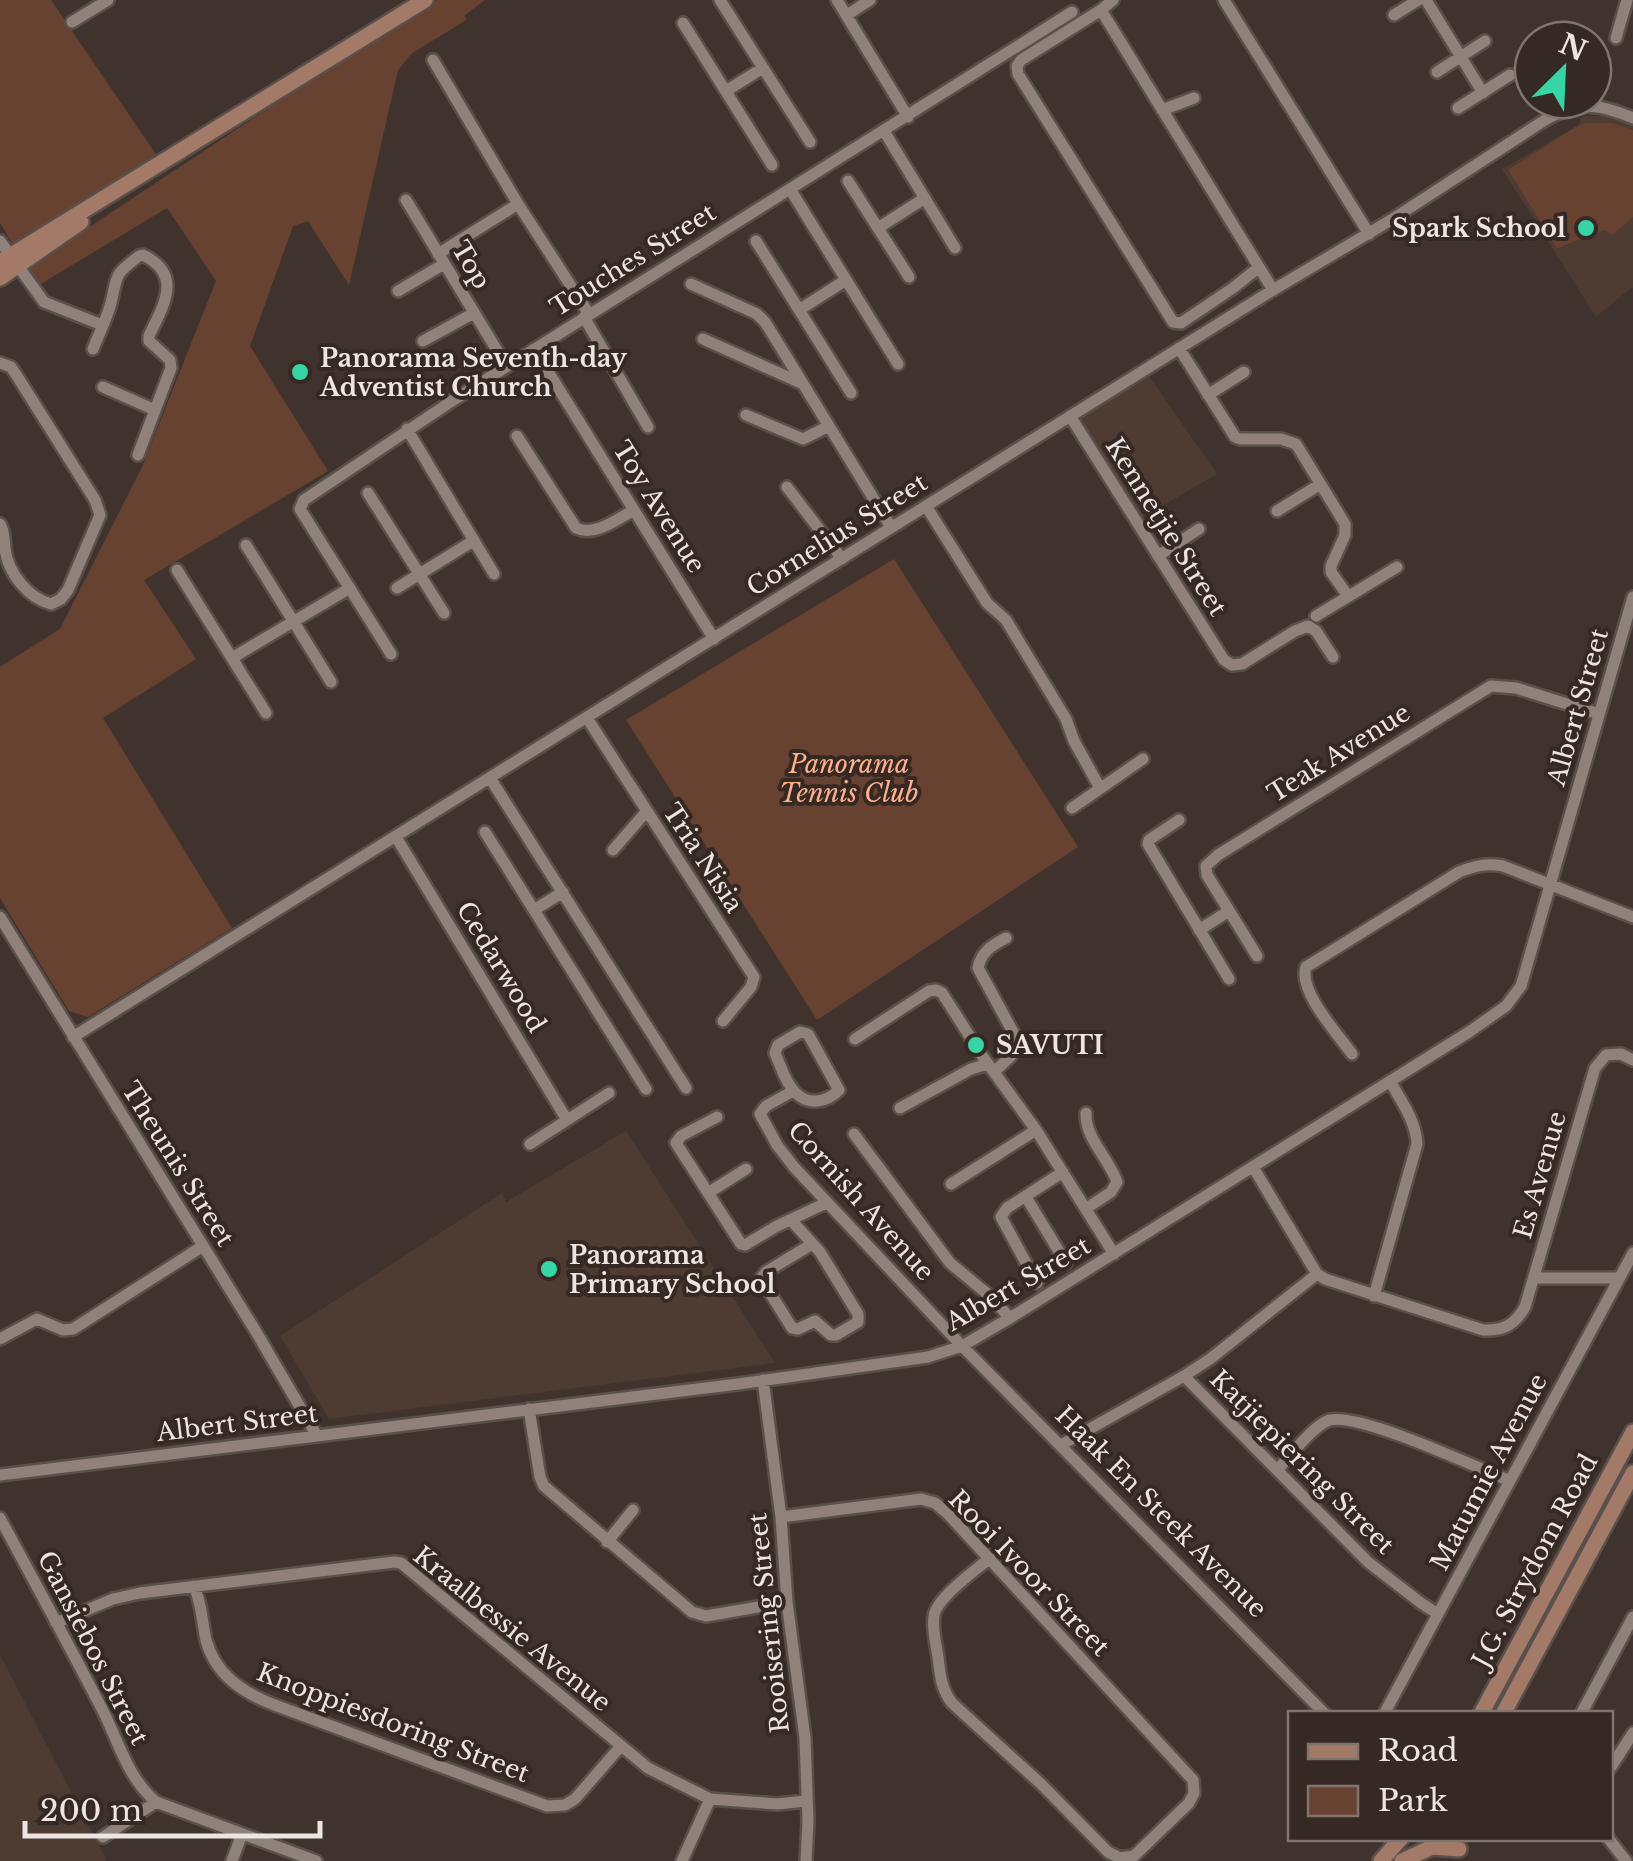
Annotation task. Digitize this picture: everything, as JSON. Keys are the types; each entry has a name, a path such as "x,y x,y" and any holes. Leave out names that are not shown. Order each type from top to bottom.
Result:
{"street":[{"path":"72,22 108,0"},
{"path":"0,278 9,261 424,0"},
{"path":"720,0 810,142"},
{"path":"837,0 908,117"},
{"path":"847,15 870,0"},
{"path":"1113,0 1022,60 1017,66 1018,74 1173,322 1181,324 1258,268"},
{"path":"1224,0 1368,234"},
{"path":"1394,15 1418,0"},
{"path":"1426,0 1483,92"},
{"path":"1616,38 1627,0"},
{"path":"1101,10 1273,290"},
{"name":"Touches Street","path":"350,588 300,509 304,500 587,315 1072,12"},
{"path":"683,22 772,164"},
{"path":"1438,72 1485,41"},
{"path":"433,60 587,315 648,427"},
{"path":"726,91 763,68"},
{"path":"1458,108 1510,75"},
{"path":"1162,110 1194,98"},
{"name":"Cornelius Street","path":"73,1037 1562,111 1582,105 1596,106 1633,118"},
{"path":"884,130 955,248"},
{"path":"848,182 909,278"},
{"path":"790,189 898,364"},
{"path":"878,228 925,198"},
{"name":"Top","path":"406,200 498,352"},
{"path":"398,291 518,204"},
{"path":"756,240 851,392"},
{"path":"0,241 9,261 48,305 102,325"},
{"path":"92,348 112,301 118,273 139,256 155,262 168,288 149,341 170,360 171,368 138,454"},
{"path":"800,310 846,280"},
{"path":"691,284 761,318 891,527"},
{"path":"423,341 474,314"},
{"path":"703,338 801,383"},
{"path":"1180,348 1235,437 1281,439 1296,444 1345,524 1345,535 1331,572 1348,596"},
{"name":"Toy Avenue","path":"534,349 714,639"},
{"path":"0,362 18,376 100,515 68,590 51,604 30,595 10,568 0,524"},
{"path":"1208,395 1244,372"},
{"path":"103,387 155,410"},
{"path":"746,415 803,438 829,426"},
{"name":"Kennetjie Street","path":"1070,416 1224,660 1235,666 1242,664 1308,626 1316,631 1333,657"},
{"path":"408,429 494,574"},
{"path":"516,436 580,531 591,532 634,510"},
{"path":"1278,510 1319,485"},
{"path":"787,486 842,559"},
{"path":"368,493 444,612"},
{"path":"926,506 987,603 1006,620 1066,719 1100,788"},
{"path":"1158,556 1198,529"},
{"path":"397,588 473,541"},
{"path":"246,545 331,682"},
{"path":"1316,616 1396,567"},
{"path":"177,570 266,712"},
{"path":"232,658 350,588 391,654"},
{"name":"Albert Street","path":"0,1475 763,1380 928,1356 962,1346 1480,1025 1513,998 1520,986 1629,625 1633,597"},
{"name":"Teak Avenue","path":"1258,956 1205,869 1213,859 1484,689 1516,688 1599,714"},
{"name":"Tria Nisia","path":"587,718 754,978 723,1021"},
{"path":"1072,808 1142,759"},
{"path":"490,778 686,1088"},
{"path":"613,850 646,812"},
{"path":"1179,820 1148,844 1229,979"},
{"path":"485,832 646,1089"},
{"name":"Cedarwood","path":"396,837 567,1120"},
{"path":"1352,1054 1308,991 1303,973 1309,963 1474,866 1502,866 1633,917"},
{"path":"534,910 562,892"},
{"path":"1200,930 1229,910"},
{"name":"Theunis Street","path":"0,917 317,1436"},
{"path":"900,1108 971,1069 1011,1056 1016,1046 1013,1032 978,968 988,949 1006,938"},
{"path":"855,1039 929,991 942,993 1036,1130 1114,1254"},
{"path":"803,1032 808,1034 839,1091 819,1102 793,1091 776,1050 803,1032"},
{"name":"Es Avenue","path":"1374,1296 1483,1330 1504,1329 1513,1324 1522,1313 1534,1278 1595,1068 1606,1055 1621,1054 1633,1060"},
{"path":"1253,1167 1317,1274 1374,1296 1418,1144 1412,1120 1390,1081"},
{"name":"Cornish Avenue","path":"793,1091 766,1106 760,1117 788,1159 962,1346"},
{"path":"530,1144 609,1093"},
{"path":"1086,1113 1087,1129 1117,1182 1112,1192 1086,1208"},
{"path":"717,1117 681,1136 676,1143 742,1245 826,1202"},
{"path":"951,1184 1036,1130"},
{"path":"854,1134 950,1263 1010,1318"},
{"path":"708,1193 746,1170"},
{"path":"1037,1283 1001,1217 1004,1210 1063,1172"},
{"path":"1026,1197 1066,1264"},
{"path":"791,1220 812,1244 858,1314 858,1322 836,1336 815,1322 798,1330 792,1328 762,1280 766,1272 812,1244"},
{"path":"0,1340 37,1319 63,1330 73,1329 202,1246"},
{"name":"Matumie Avenue","path":"1386,1711 1633,1253"},
{"path":"1060,1446 1184,1376 1235,1341 1317,1274"},
{"path":"1534,1278 1620,1278"},
{"name":"Haak En Steek Avenue","path":"962,1346 1322,1711"},
{"name":"Katjiepiering Street","path":"1184,1376 1376,1570 1438,1614"},
{"name":"Rooisering Street","path":"763,1380 805,1738 806,1861"},
{"path":"529,1408 542,1482 667,1593 696,1614 706,1616 787,1602"},
{"path":"1276,1470 1326,1422 1346,1419 1510,1481"},
{"name":"J.G. Strydom Road","path":"1484,1711 1633,1432"},
{"name":"J.G. Strydom Road","path":"1505,1711 1633,1472"},
{"name":"Rooi Ivoor Street","path":"780,1517 928,1500 939,1506 990,1558 1193,1780 1189,1803 1140,1852 1130,1857 1120,1858 1108,1852 952,1702 942,1684 934,1612 942,1600 990,1558"},
{"path":"607,1542 633,1510"},
{"name":"Gansiebos Street","path":"0,1518 131,1773 156,1802"},
{"name":"Kraalbessie Avenue","path":"56,1623 113,1599 140,1593 400,1563 648,1768 710,1798 776,1804 806,1802"},
{"name":"Knoppiesdoring Street","path":"194,1586 200,1598 207,1644 215,1661 238,1688 272,1704 546,1806 565,1805 574,1800 620,1747"},
{"path":"1584,1711 1633,1617"},
{"path":"1613,1764 1633,1733"},
{"path":"682,1861 710,1798"},
{"path":"102,1836 156,1802 316,1861"},
{"path":"232,1861 242,1834"},
{"path":"1381,1861 1398,1841"},
{"path":"1402,1861 1419,1841"},
{"path":"1610,1841 1626,1861"},
{"path":"1402,1861 1437,1846 1459,1850"}],"shaded area":[{"name":"Spark School","path":"1613,117 1633,125 1633,288 1596,317 1502,169 1579,125 1581,120 1613,120"},
{"path":"1145,370 1217,474 1136,521 1071,416"},
{"name":"Panorama Primary School","path":"626,1131 775,1363 329,1419 280,1336 502,1193 506,1202"},
{"path":"0,1655 107,1861 0,1861"}],"green space":[{"path":"0,0 51,0 157,156 13,244 0,223"},
{"path":"437,0 485,0 465,15 466,20 411,54 398,70 349,285 308,221 293,226 250,346 328,471 144,580 196,659 103,718 232,928 88,1017 69,1011 0,898 0,667 60,629 142,467 216,281 167,208 39,285 26,269"},
{"name":"Spark School","path":"1586,123 1612,123 1633,130 1633,217 1612,235 1605,230 1557,248 1508,170"},
{"name":"Panorama Tennis Club","path":"894,559 1078,847 817,1020 626,720"}],"place":[{"name":"Spark School","path":"1586,228"},
{"name":"Panorama Seventh-day Adventist Church","path":"300,372"},
{"name":"SAVUTI","path":"976,1045"},
{"name":"Panorama Primary School","path":"549,1269"}]}
